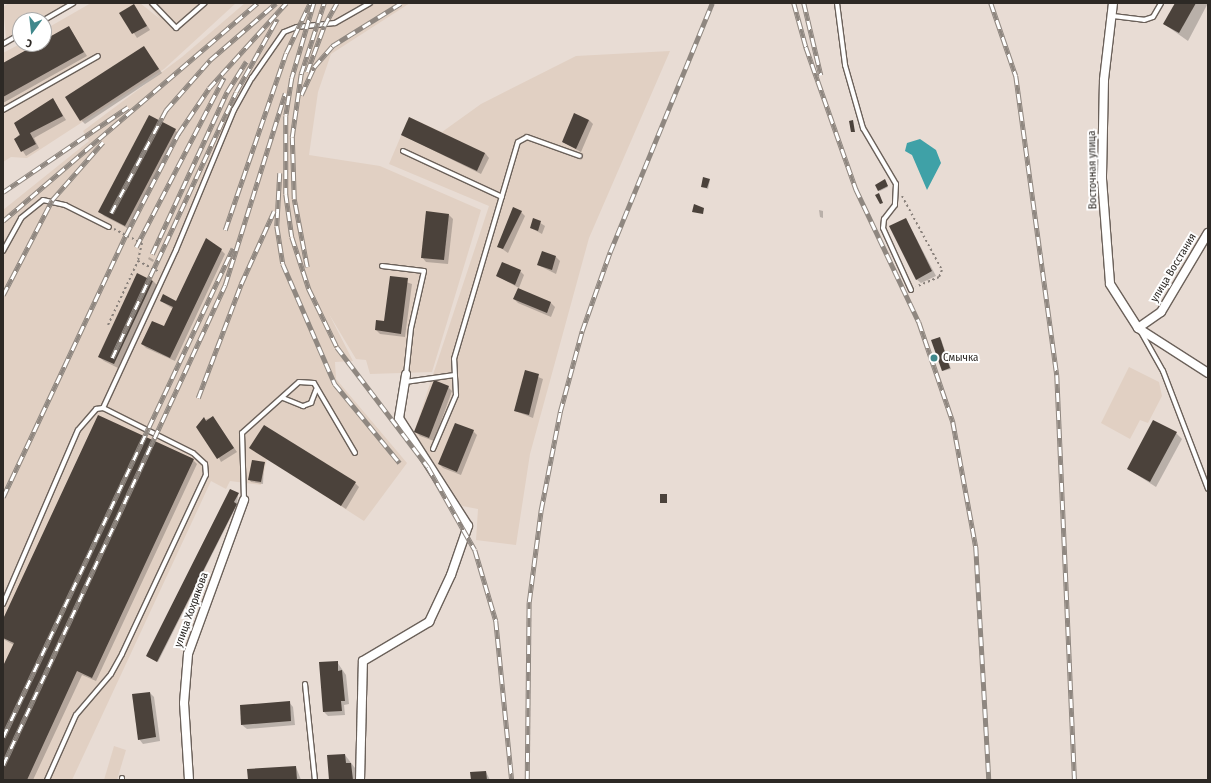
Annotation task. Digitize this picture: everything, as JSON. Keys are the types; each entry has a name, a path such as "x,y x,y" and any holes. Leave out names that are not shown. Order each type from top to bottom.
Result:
{"street":[{"name":"Восточная улица","path":"1113,3 1113,16 1104,80 1103,172 1109,274 1113,293 1138,328"},
{"name":"улица Восстания","path":"1138,328 1161,312 1208,232"},
{"path":"1138,328 1208,373"},
{"path":"360,780 363,662 429,622 467,533 467,520 399,418 405,378"},
{"name":"улица Хохрякова","path":"189,780 184,703 188,654 244,500"}],"lane":[{"path":"52,15 74,3"},
{"path":"152,3 176,28 205,3"},
{"path":"103,408 165,274 234,110 273,45 290,29 335,23 370,3"},
{"path":"837,3 845,65 863,128 896,184 895,205 884,219 883,228 911,290"},
{"path":"1113,16 1144,20 1153,17 1161,3"},
{"path":"3,44 12,39"},
{"path":"3,110 98,56"},
{"path":"433,449 456,394 454,359 518,142 527,138 580,156"},
{"path":"403,151 502,197"},
{"path":"3,251 21,218 43,200 65,205 109,227"},
{"path":"382,266 424,271 411,328 405,378 455,375"},
{"path":"1138,328 1163,371 1208,489"},
{"path":"244,500 242,434 304,380 316,387 355,453"},
{"path":"283,398 307,405 315,398 316,387"},
{"path":"3,604 78,430 96,409 103,408 192,453 205,464 206,475 122,654 111,674 76,715 47,780"},
{"path":"305,684 315,780"}],"path":[{"path":"896,184 942,270 939,277 911,290"},
{"path":"108,325 138,261 142,243 109,227"},
{"path":"138,261 165,274"}],"shaded area":[{"path":"9,3 67,3 51,12 12,12 12,35 6,38 3,7"},
{"path":"91,3 140,3 160,19 147,3 236,3 164,69 27,158 11,157 3,162 3,53 12,48 12,52 52,52 52,25"},
{"path":"245,3 410,3 331,54 318,92 309,155 380,166 481,210 432,372 370,374 366,360 356,359 329,314 353,361 335,362 336,379 407,463 364,521 267,459 261,485 230,481 226,489 211,481 72,780 3,780 3,210 89,141 83,131 182,57"},
{"path":"670,51 589,238 530,454 516,545 476,540 478,509 462,506 414,432 489,206 389,164 409,117 442,132 481,104 576,56"},
{"path":"1129,367 1159,382 1162,396 1148,423 1140,420 1130,439 1101,423"},
{"path":"114,746 126,750 117,780 104,780"}],"water":[{"path":"920,139 936,150 941,163 927,190 912,155 905,151 907,143"}],"building":[{"path":"1175,3 1196,3 1179,33 1163,24"},
{"path":"134,4 147,26 132,34 119,13"},
{"path":"69,26 84,52 3,97 3,63 23,52 52,52 52,36"},
{"path":"144,46 159,69 80,121 65,97"},
{"path":"53,98 63,116 30,133 36,144 21,152 14,139 20,135 14,123"},
{"path":"574,113 589,120 576,149 562,142"},
{"path":"149,115 176,129 125,226 98,212"},
{"path":"409,117 485,153 477,171 401,135"},
{"path":"853,120 855,132 851,132 849,121"},
{"path":"703,177 710,179 707,188 701,187"},
{"path":"885,179 888,186 878,191 875,185"},
{"path":"879,193 883,203 880,204 875,195"},
{"path":"694,204 704,208 703,214 692,212"},
{"path":"513,207 522,211 503,249 497,247"},
{"path":"426,211 449,214 444,260 421,258"},
{"path":"533,218 541,221 538,231 530,228"},
{"path":"906,218 932,271 916,280 889,226"},
{"path":"206,238 222,249 170,358 141,344 152,321 164,326 173,307 160,301 163,294 176,301"},
{"path":"542,251 556,256 552,270 537,265"},
{"path":"502,262 521,270 515,285 496,276"},
{"path":"137,273 153,281 114,364 98,357"},
{"path":"390,276 408,278 401,334 375,330 376,320 384,321"},
{"path":"518,288 551,302 547,313 513,299"},
{"path":"940,337 950,368 942,371 931,340"},
{"path":"525,370 539,374 529,415 514,411"},
{"path":"434,380 449,386 429,438 414,432"},
{"path":"98,415 194,459 92,678 77,671 27,780 3,780 3,666 14,643 3,638 3,619"},
{"path":"213,416 234,448 217,459 196,427 204,417 206,421"},
{"path":"1153,420 1177,432 1150,482 1127,469"},
{"path":"455,423 474,430 457,472 438,464"},
{"path":"264,425 356,482 341,506 249,448"},
{"path":"252,460 265,462 261,482 248,480"},
{"path":"230,489 239,493 234,502 237,504 157,662 146,656"},
{"path":"660,494 667,494 667,503 660,503"},
{"path":"338,661 338,671 342,670 345,701 341,701 342,711 323,712 319,662"},
{"path":"150,692 156,737 138,740 132,694"},
{"path":"290,701 291,721 241,725 240,705"},
{"path":"345,754 346,763 351,763 353,780 329,780 327,755"},
{"path":"296,766 297,780 248,780 247,769"},
{"path":"486,771 487,780 471,780 470,772"}],"railway":[{"path":"3,221 257,3"},
{"path":"111,213 166,110 210,60 276,3"},
{"path":"3,497 126,235 178,134 209,88 286,3"},
{"path":"225,230 286,53 310,3"},
{"path":"314,3 292,78 286,116 286,194 292,237 309,289 337,347 428,467 475,550 496,621 512,780"},
{"path":"307,267 294,199 292,137 301,74 324,3"},
{"path":"307,72 324,26 337,3"},
{"path":"301,95 314,67 332,46 401,3"},
{"path":"527,780 529,602 541,510 560,412 582,331 610,252 712,3"},
{"path":"794,3 806,47 856,189 919,322 953,422 976,547 989,780"},
{"path":"804,3 821,75"},
{"path":"991,3 1016,76 1057,375 1075,780"},
{"path":"112,358 236,92 277,19"},
{"path":"152,254 227,92 246,61"},
{"path":"136,247 224,77"},
{"path":"3,765 225,285 285,93"},
{"path":"3,192 128,107"},
{"path":"3,295 52,200 103,142"},
{"path":"280,173 277,226 283,264 335,384 400,463"},
{"path":"198,398 241,284 274,211"},
{"path":"3,737 233,248"}],"place":[{"name":"Смычка","path":"934,358"}]}
